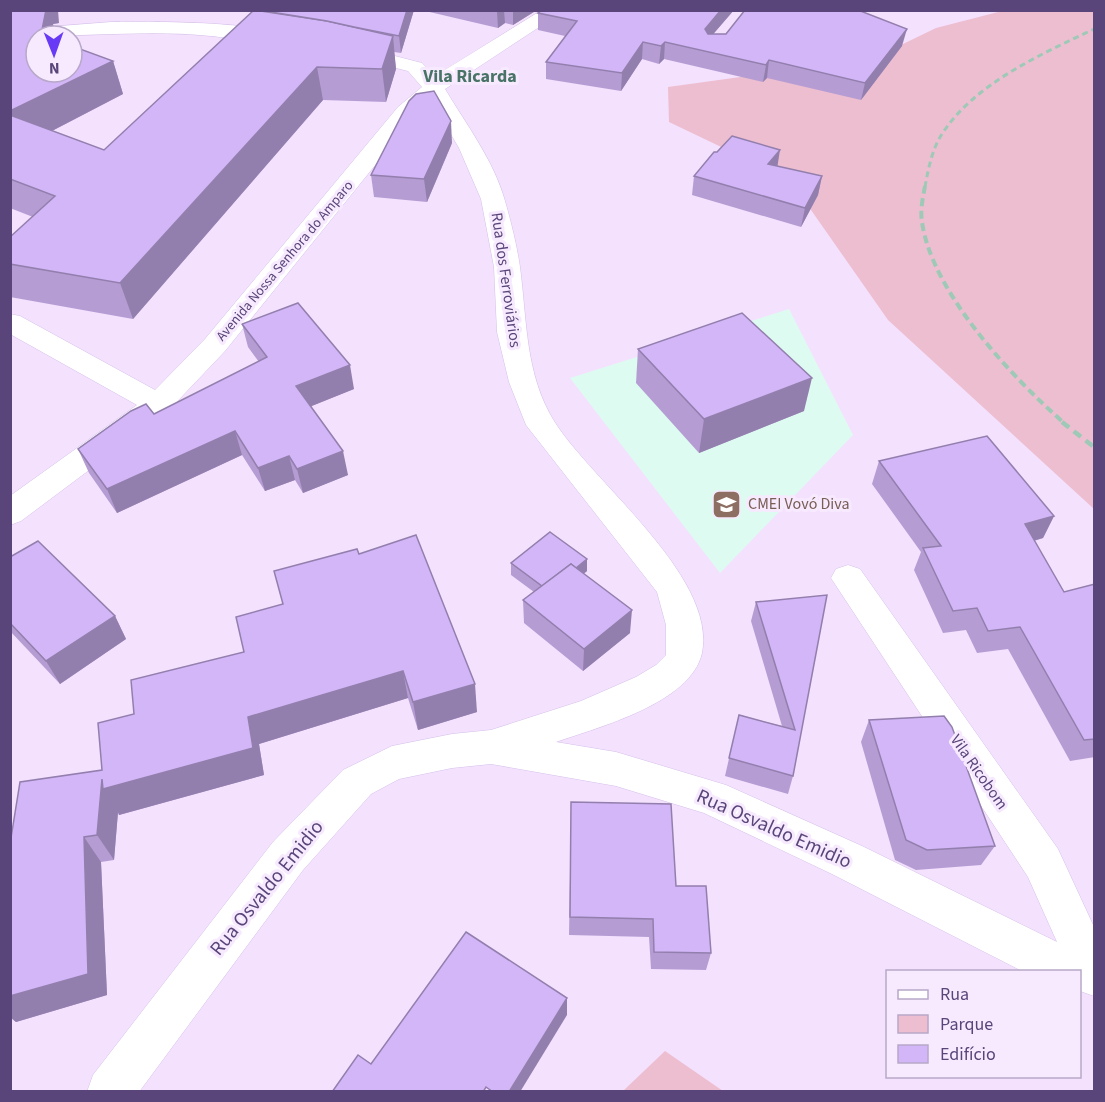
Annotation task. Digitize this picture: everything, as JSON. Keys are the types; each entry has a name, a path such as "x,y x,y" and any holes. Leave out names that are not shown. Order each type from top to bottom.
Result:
{"street":[{"name":"Avenida Nossa Senhora do Amparo","path":"10,513 158,404 215,345 406,112 433,86 469,60 556,10"},
{"path":"10,36 71,29 161,26 237,32 293,40"},
{"name":"Rua dos Ferroviários","path":"339,48 415,67 433,86 470,148 493,199 507,267 511,332 523,382 541,425 672,587 682,616 684,644 680,664 658,685 491,747"},
{"path":"10,322 158,404"},
{"name":"Vila Ricobom","path":"848,578 1043,863 1095,974"},
{"name":"Rua Osvaldo Emidio","path":"110,1092 288,856 357,782 392,763 452,751 491,747 616,769 712,798 847,860 1067,970"},
{"path":"1081,976 1095,983"}],"shaded area":[{"name":"CMEI Vovó Diva","path":"789,309 853,435 720,573 570,378"}],"green space":[{"path":"1002,11 1094,11 1094,509 888,320 790,180 669,122 668,87 872,59 936,28"},
{"path":"665,1051 723,1091 623,1091"}],"building":[{"path":"10,10 46,10 43,24 24,24 24,84 66,84 10,111"},
{"path":"254,10 327,21 393,36 382,69 317,67 120,283 10,264 10,237 55,196 10,179 10,115 104,150"},
{"path":"273,10 407,10 399,36 271,12"},
{"path":"542,10 721,10 705,29 708,34 726,34 745,10 858,10 907,29 865,83 769,60 766,65 665,42 661,46 643,42 622,73 546,62 577,21 538,13"},
{"path":"84,50 113,61 84,75"},
{"path":"434,91 451,121 424,179 371,175 409,101 416,94"},
{"path":"732,136 780,150 768,164 822,176 805,208 694,176 714,152 717,152"},
{"path":"298,303 350,365 296,386 343,451 297,469 289,456 258,468 235,431 107,489 78,449 131,411 146,404 154,414 267,357 242,324"},
{"path":"742,313 812,378 704,419 638,349"},
{"path":"987,436 1054,516 1025,524 1064,592 1095,584 1095,739 1084,740 1020,627 988,631 977,608 953,611 923,548 941,546 879,461"},
{"path":"550,532 587,559 576,568 571,564 542,586 511,563"},
{"path":"416,535 475,684 413,702 403,671 248,717 253,748 103,789 102,779 97,835 84,837 88,974 10,996 10,844 20,782 102,770 98,723 134,714 131,680 244,652 236,617 283,604 274,571 357,549 359,554"},
{"path":"38,541 115,616 46,661 10,623 10,557"},
{"path":"571,564 632,610 584,649 523,600"},
{"path":"827,595 793,776 729,758 739,715 795,730 756,602"},
{"path":"944,716 952,727 995,846 927,850 906,840 869,720"},
{"path":"571,802 671,804 676,886 706,886 711,953 654,952 653,919 570,917"},
{"path":"466,932 567,998 509,1092 493,1092 486,1087 483,1092 332,1092 358,1055 371,1064"}],"railway":[{"path":"925,187 931,160 942,134 972,100 1011,72 1094,29"},
{"path":"925,186 922,222 929,249 941,277 958,305 999,358 1064,423"},
{"path":"1062,422 1094,447"}],"place":[{"name":"CMEI Vovó Diva","path":"727,504"}],"district":[{"name":"Vila Ricarda","path":"470,76"}]}
